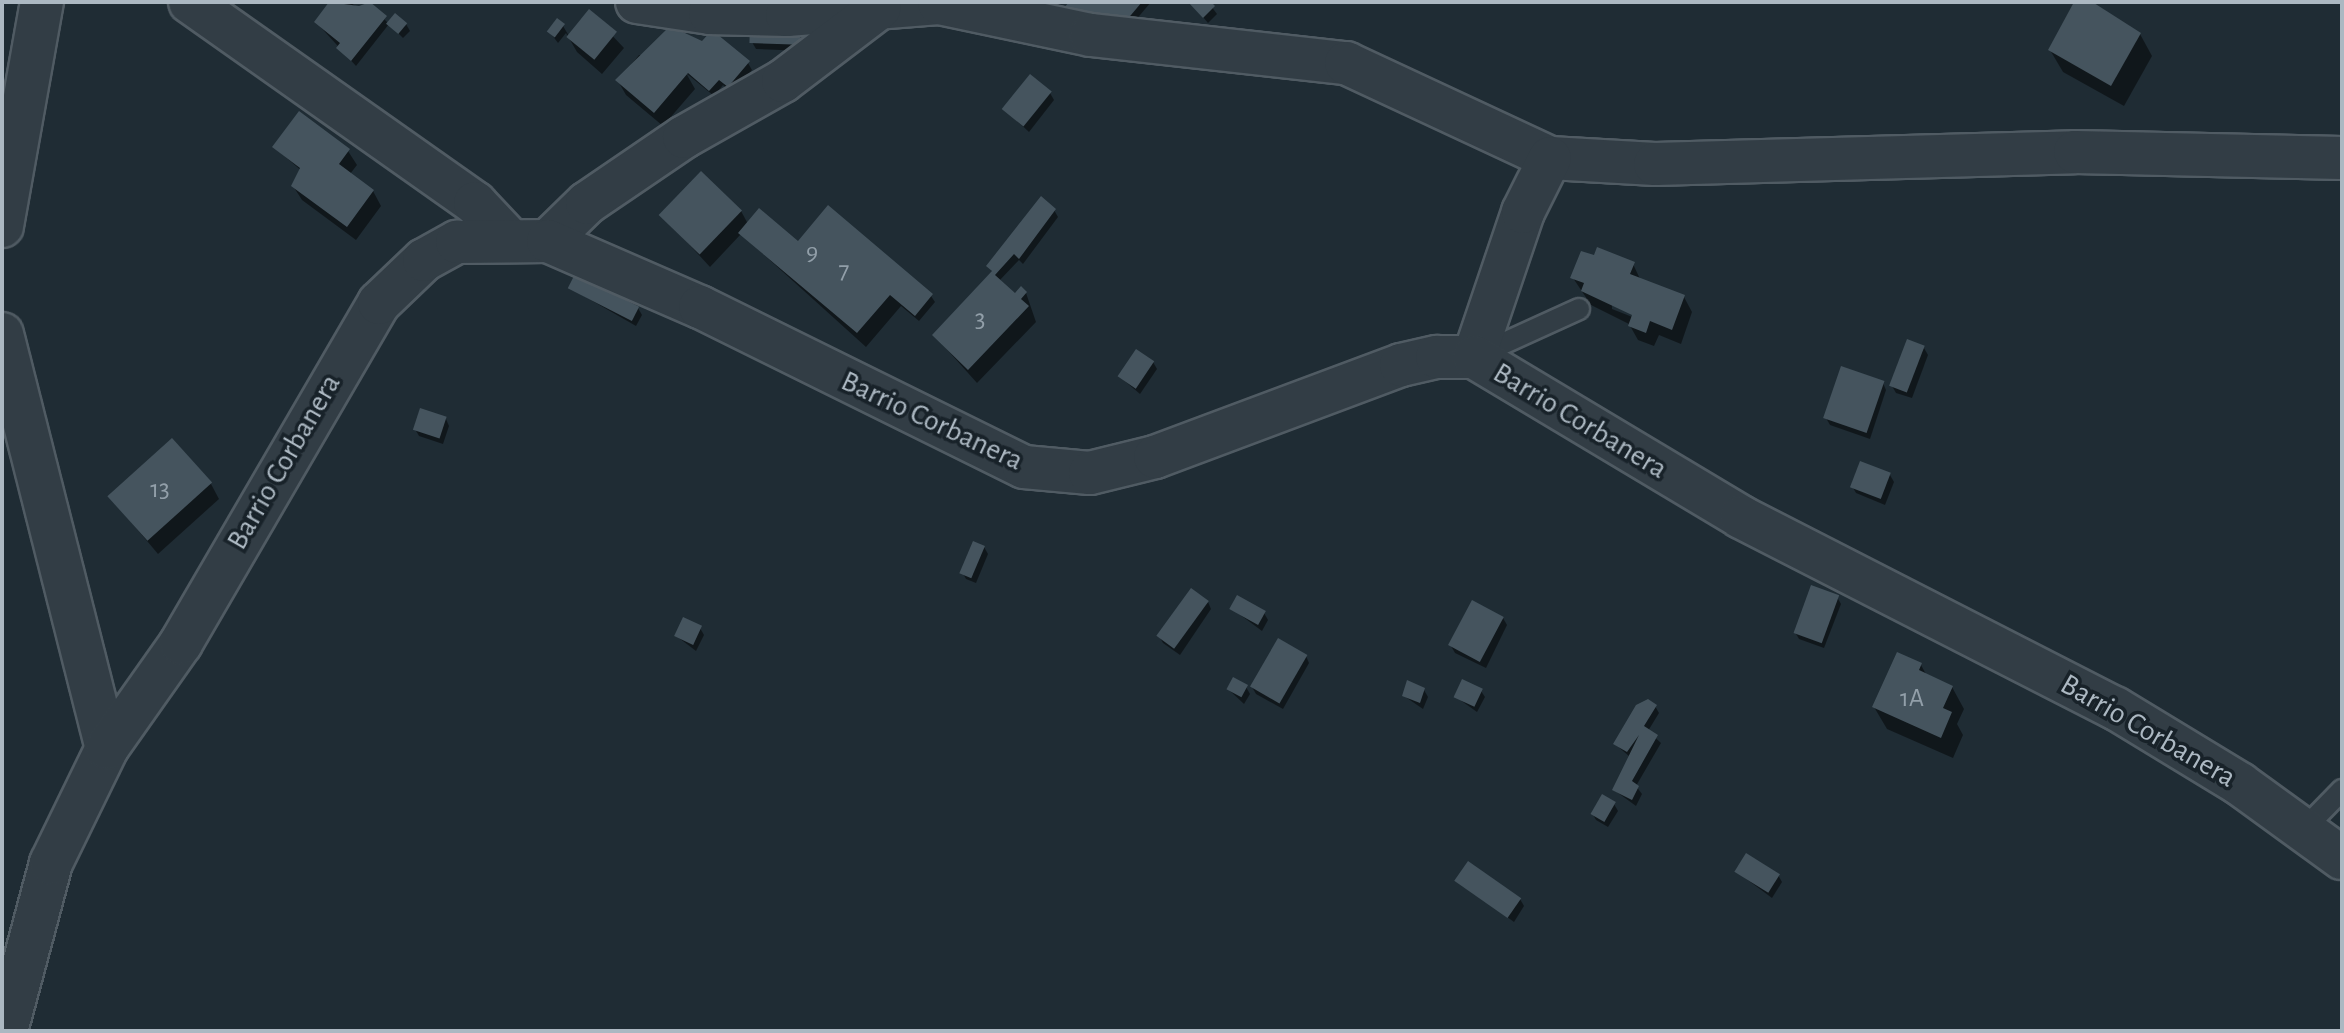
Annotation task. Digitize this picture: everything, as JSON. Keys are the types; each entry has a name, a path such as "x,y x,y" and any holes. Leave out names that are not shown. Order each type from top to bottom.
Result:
{"street":[{"path":"2,226 42,2"},
{"name":"Barrio Corbanera","path":"190,2 528,240 700,307 1024,467 1090,473 1129,464 1401,365 1437,357 1474,357 1741,517 2115,708 2240,784 2342,858"},
{"path":"637,2 710,13 787,15 884,4 939,3 1091,35 1346,63 1550,158 1655,164 2075,152 2342,158"},
{"path":"528,240 684,137 783,81 884,4"},
{"path":"1474,357 1523,212 1550,158"},
{"name":"Barrio Corbanera","path":"6,1031 51,863 107,748 181,643 379,303 424,260 457,242 528,240"},
{"path":"2,334 107,748"}],"lane":[{"path":"1474,357 1579,309"},
{"path":"2303,830 2342,790"}],"building":[{"path":"329,2 359,6 370,2 387,16 351,61 336,48 340,43 314,22"},
{"path":"1069,2 1142,2 1120,28 1057,16"},
{"path":"1188,2 1211,2 1215,6 1203,18"},
{"path":"2074,2 2094,3 2141,33 2111,86 2048,50"},
{"path":"589,9 617,32 594,60 566,37"},
{"path":"395,13 407,23 398,34 386,24"},
{"path":"557,18 565,24 555,38 547,32"},
{"path":"670,26 702,41 712,30 750,61 728,87 719,80 709,91 688,73 654,113 615,80"},
{"path":"750,26 801,28 800,45 749,43"},
{"path":"1030,74 1052,92 1023,127 1002,109"},
{"path":"299,111 350,149 339,164 374,190 347,227 291,186 300,168 272,147"},
{"path":"701,171 742,211 700,254 659,215"},
{"path":"1041,196 1056,209 1019,259 1014,254 995,275 1015,293 1021,286 1027,292 1021,299 1029,306 968,370 932,335 992,271 986,266"},
{"path":"828,205 933,294 915,316 890,295 857,333 738,233 759,208 798,241"},
{"path":"1597,247 1635,262 1630,274 1685,295 1672,330 1650,321 1646,333 1628,326 1632,315 1581,291 1584,283 1570,278 1581,251 1594,255"},
{"path":"575,274 639,307 632,321 568,288"},
{"path":"1907,339 1925,346 1907,392 1889,386"},
{"path":"1136,349 1154,361 1136,389 1118,376"},
{"path":"1841,366 1884,381 1867,433 1823,418"},
{"path":"420,408 447,417 440,439 413,430"},
{"path":"172,438 212,483 147,541 107,496"},
{"path":"1860,461 1891,473 1881,499 1850,487"},
{"path":"973,541 985,546 971,578 959,573"},
{"path":"1811,585 1839,595 1822,643 1794,633"},
{"path":"1191,588 1209,601 1174,649 1156,636"},
{"path":"1237,595 1266,611 1258,625 1229,609"},
{"path":"1472,600 1504,617 1480,662 1448,645"},
{"path":"683,617 702,626 693,645 674,636"},
{"path":"1278,638 1307,655 1279,703 1250,686"},
{"path":"1897,652 1922,663 1919,670 1953,686 1943,708 1952,712 1941,738 1872,707"},
{"path":"1233,677 1248,685 1241,697 1226,689"},
{"path":"1462,679 1483,689 1474,707 1454,697"},
{"path":"1407,680 1425,688 1420,703 1402,696"},
{"path":"1648,699 1657,705 1644,726 1658,735 1632,781 1639,786 1632,800 1612,790 1639,735 1627,752 1613,744 1636,705"},
{"path":"1602,794 1616,802 1604,822 1590,814"},
{"path":"1746,853 1780,874 1768,893 1734,872"},
{"path":"1468,861 1521,898 1507,918 1454,881"}]}
